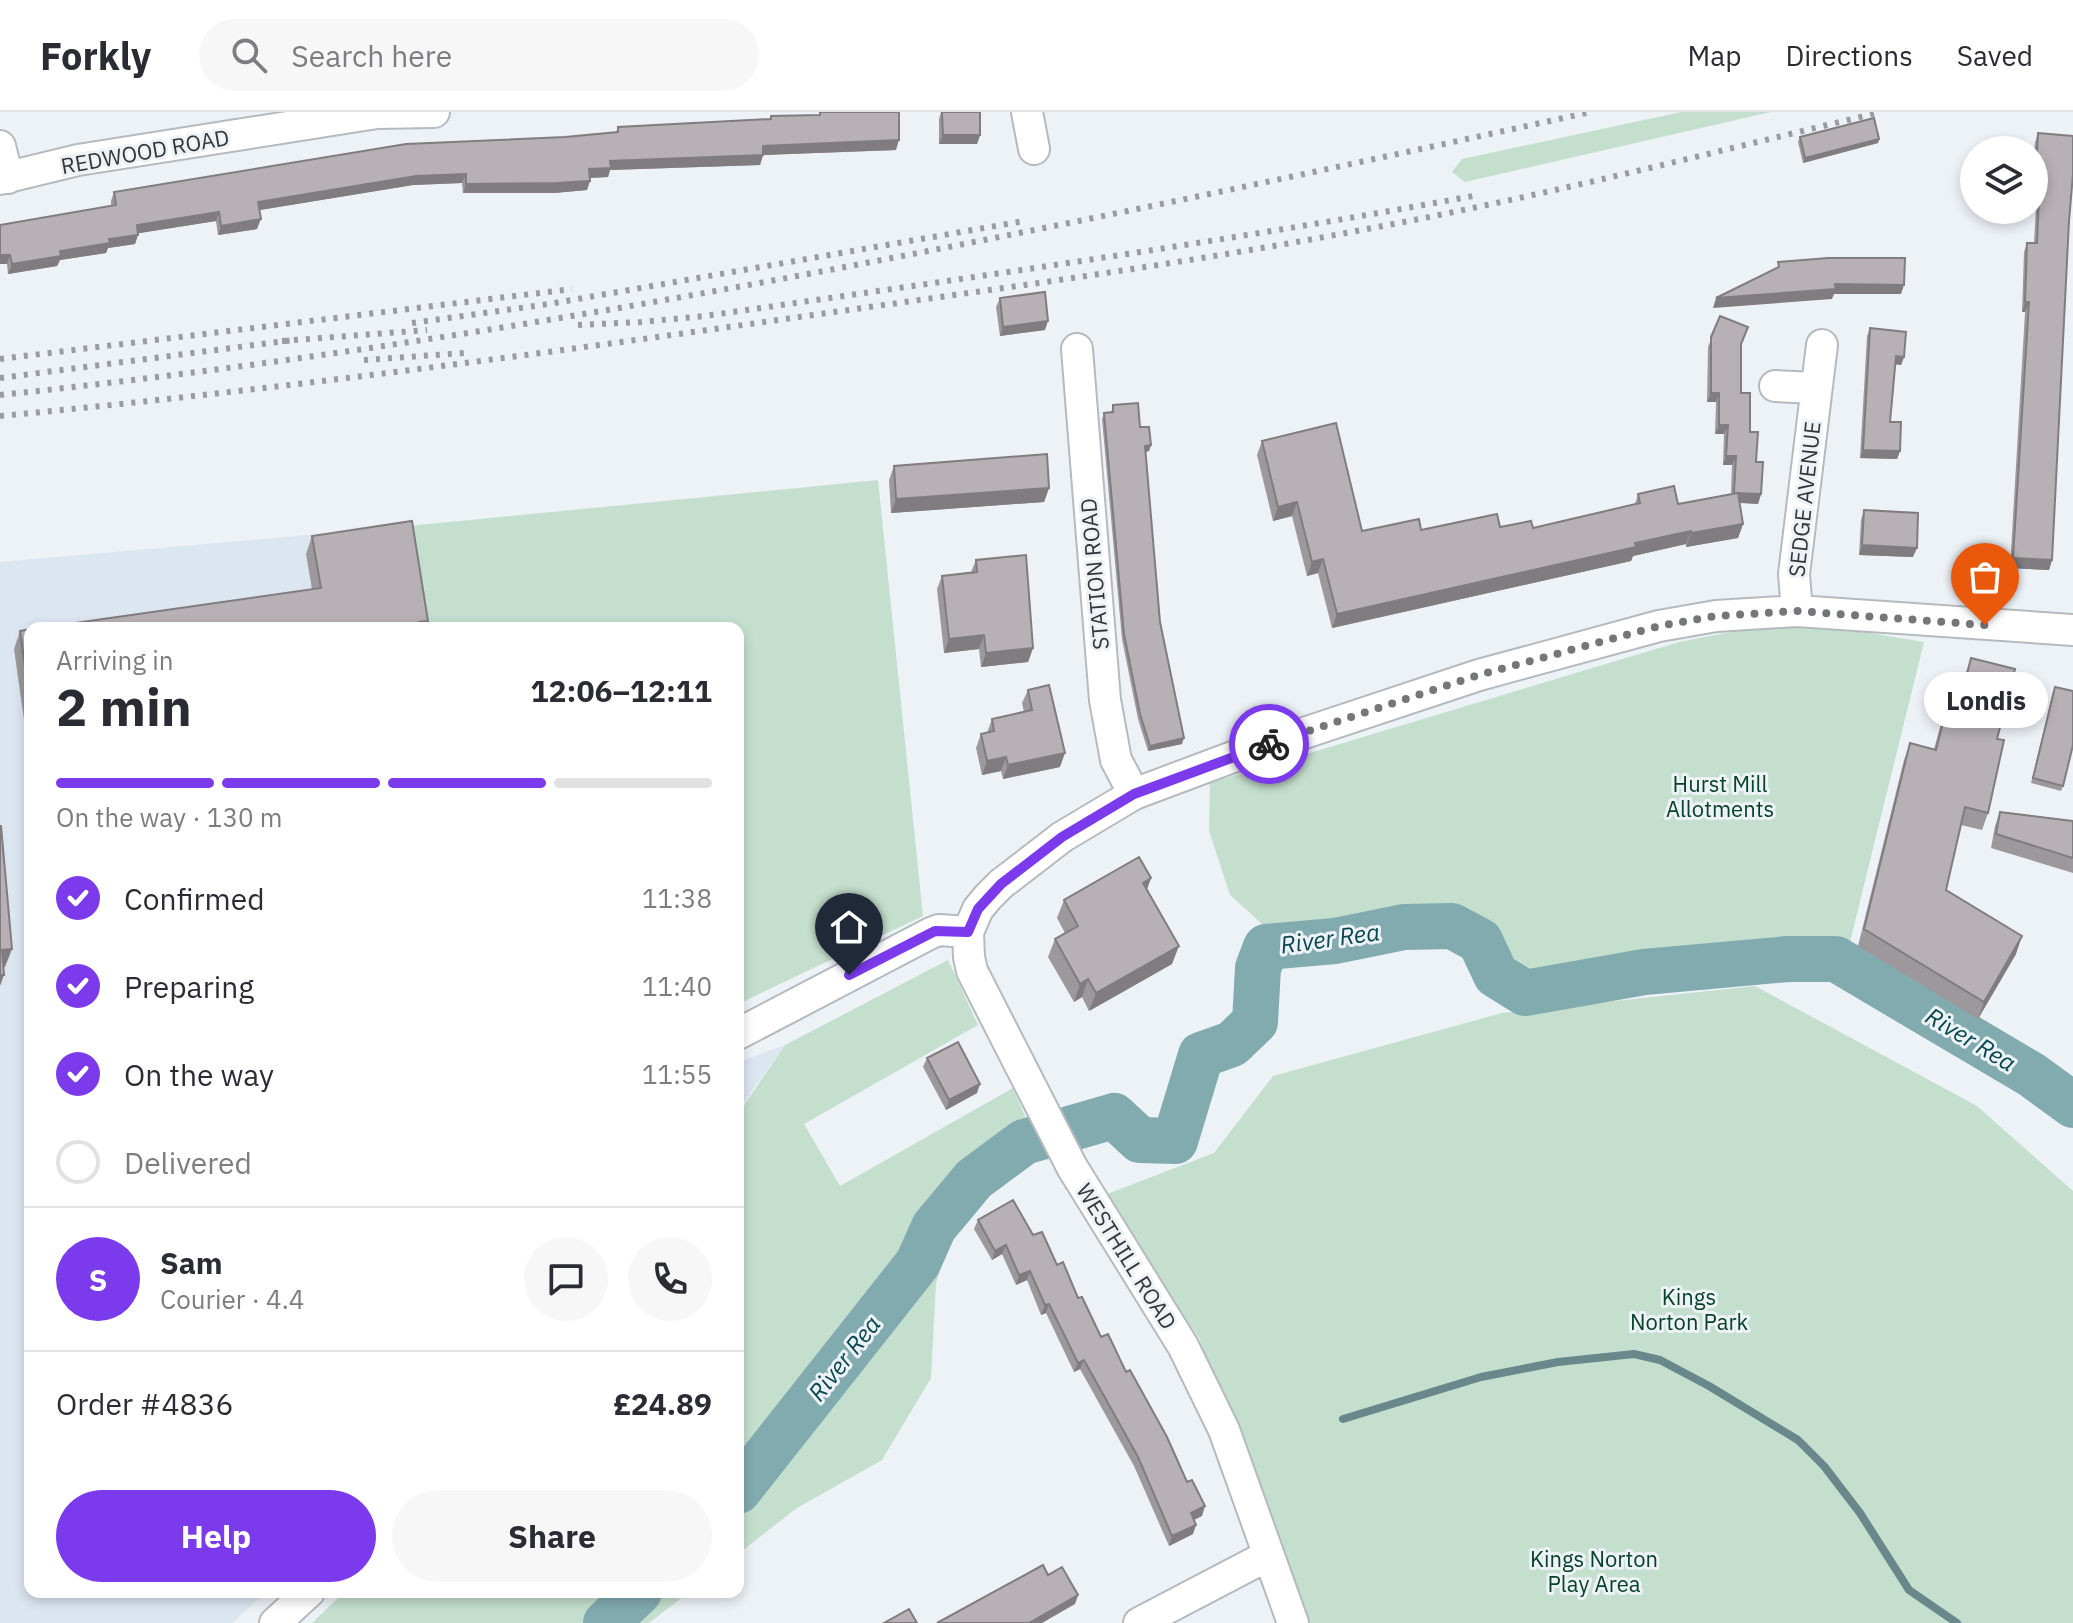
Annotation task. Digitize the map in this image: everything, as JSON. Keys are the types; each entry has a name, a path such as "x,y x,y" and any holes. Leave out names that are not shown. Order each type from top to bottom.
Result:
{"street":[{"name":"REDWOOD ROAD","path":"4,178 78,160 377,113 434,112"},
{"path":"1027,112 1034,149"},
{"path":"0,146 4,178"},
{"name":"SEDGE AVENUE","path":"1797,611 1794,574 1822,345"},
{"name":"STATION ROAD","path":"1077,349 1105,700 1116,760 1134,794"},
{"name":"SEDGE AVENUE","path":"1775,386 1816,388"},
{"path":"744,1031 931,933 939,930 968,932 978,909 1001,884 1062,837 1134,794 1279,741 1494,671 1659,626 1716,616 1797,611 2073,630"},
{"name":"WESTHILL ROAD","path":"968,932 972,971 1072,1167 1183,1346 1224,1430 1293,1623"},
{"path":"1139,1623 1267,1556"},
{"path":"275,1623 302,1598"}],"shaded area":[{"path":"409,526 420,622 24,622 24,1598 259,1598 232,1623 0,1623 0,562"},
{"path":"785,1045 744,1102 744,1060"}],"green space":[{"path":"1681,112 1771,112 1465,182 1452,172 1462,159"},
{"path":"878,480 923,916 744,1001 744,622 420,622 409,526"},
{"name":"Hurst Mill Allotments","path":"1793,620 1924,642 1848,950 1765,949 1523,976 1509,964 1488,935 1460,918 1401,918 1332,931 1303,942 1273,934 1230,895 1209,831 1210,783 1679,642"},
{"path":"948,960 978,1025 804,1124 840,1186 1013,1088 1040,1151 956,1221 936,1283 931,1378 882,1460 797,1508 744,1549 744,1105 785,1045"},
{"name":"Kings Norton Park","path":"1755,986 1977,1106 2073,1191 2073,1623 1310,1623 1287,1571 1199,1338 1115,1218 1107,1194 1214,1153 1273,1076 1502,1013"},
{"path":"338,1598 681,1598 649,1623 312,1623"}],"building":[{"path":"820,112 899,112 899,140 763,146 763,155 610,161 611,168 589,169 590,181 466,184 466,174 416,176 258,202 261,219 221,226 219,212 137,225 138,235 60,251 61,256 12,264 10,255 0,255 0,225 116,205 114,192 406,144 565,137 618,132 618,127 771,119 771,116 820,115"},
{"path":"942,112 980,112 980,135 943,135"},
{"path":"1874,118 1879,139 1805,158 1800,137"},
{"path":"2038,133 2073,136 2052,560 2013,558 2029,302 2025,302 2027,243 2037,243 2038,224 2048,224 2048,136 2038,136"},
{"path":"1828,258 1905,258 1904,285 1835,284 1836,289 1716,298 1779,267 1778,262"},
{"path":"1045,292 1048,321 1003,327 1000,298"},
{"path":"1720,316 1748,327 1741,344 1741,393 1750,393 1750,432 1758,432 1756,462 1763,462 1761,494 1734,493 1736,456 1726,456 1728,425 1719,425 1719,393 1711,393 1711,337"},
{"path":"1870,328 1906,332 1904,357 1896,356 1890,422 1901,422 1900,451 1863,450"},
{"path":"1138,403 1140,427 1149,427 1151,445 1145,446 1160,622 1184,738 1150,746 1140,714 1124,634 1104,413 1113,412 1113,405"},
{"path":"1336,423 1362,531 1419,519 1421,530 1497,514 1500,527 1531,521 1533,528 1640,503 1638,494 1674,486 1678,504 1738,493 1743,524 1635,543 1636,547 1337,614 1323,559 1312,562 1297,502 1278,507 1262,441"},
{"path":"1047,454 1049,488 896,499 894,466"},
{"path":"1864,510 1918,513 1917,548 1862,545"},
{"path":"412,521 428,621 82,622 321,588 312,536"},
{"path":"1026,555 1033,648 986,653 984,635 949,639 942,576 977,572 976,560"},
{"path":"24,630 24,658 20,631"},
{"path":"1971,658 2015,669 1997,739 2004,740 1988,813 1965,807 1946,890 2022,936 1984,1002 1864,929 1910,743 1936,750 1948,703 1959,706"},
{"path":"1049,685 1065,753 1008,765 1006,757 987,761 981,734 994,731 992,719 1032,710 1028,690"},
{"path":"2055,687 2073,691 2073,745 2063,786 2033,778"},
{"path":"2000,812 2073,821 2073,858 1996,834"},
{"path":"0,826 12,949 2,950 4,975 0,975"},
{"path":"1139,857 1151,878 1143,883 1179,946 1096,993 1088,979 1080,984 1055,939 1078,926 1064,900"},
{"path":"958,1042 980,1084 949,1100 927,1058"},
{"path":"1013,1200 1033,1235 1042,1232 1057,1265 1063,1262 1078,1298 1082,1297 1101,1337 1108,1334 1126,1372 1130,1370 1167,1437 1187,1482 1192,1480 1205,1506 1191,1513 1196,1525 1172,1536 1138,1457 1084,1360 1078,1363 1049,1304 1045,1305 1030,1271 1019,1275 1006,1245 995,1251 978,1220"},
{"path":"1043,1565 1048,1575 1062,1567 1078,1595 1029,1623 937,1623"},
{"path":"909,1609 917,1623 884,1623"}],"waterway":[{"name":"River Rea","path":"744,1483 918,1263 934,1227 974,1179 1024,1142 1114,1116 1140,1140 1175,1141 1201,1055 1232,1044 1255,1022 1258,968 1266,947 1335,941 1404,927 1452,926 1480,941 1496,975 1525,993 1644,972 1788,959 1836,959 2032,1075 2073,1105"},
{"path":"1343,1419 1481,1377 1558,1362 1634,1354 1660,1360 1798,1440 1824,1466 1860,1513 1909,1590 1957,1623"},
{"name":"River Rea","path":"606,1623 633,1598"}],"railway":[{"path":"0,395 401,343 799,276 1196,197 1591,112"},
{"path":"0,416 300,384 500,358 1226,254 1496,203 1881,112"},
{"path":"578,325 705,316 1185,245 1473,196"},
{"path":"412,323 549,304 1024,221"},
{"path":"0,359 572,289"},
{"path":"282,341 427,330"},
{"path":"0,378 293,340"},
{"path":"364,360 464,353"}],"way so far":[{"path":"1269,744 1479,675 1659,626 1716,616 1797,611 1985,625"}],"place":[{"name":"Londis","path":"1985,625"}],"route":[{"path":"849,975 935,931 968,932 978,909 1001,884 1062,837 1134,794 1269,744"}],"park label":[{"name":"Kings Norton Play Area","path":"1594,1570"}]}
